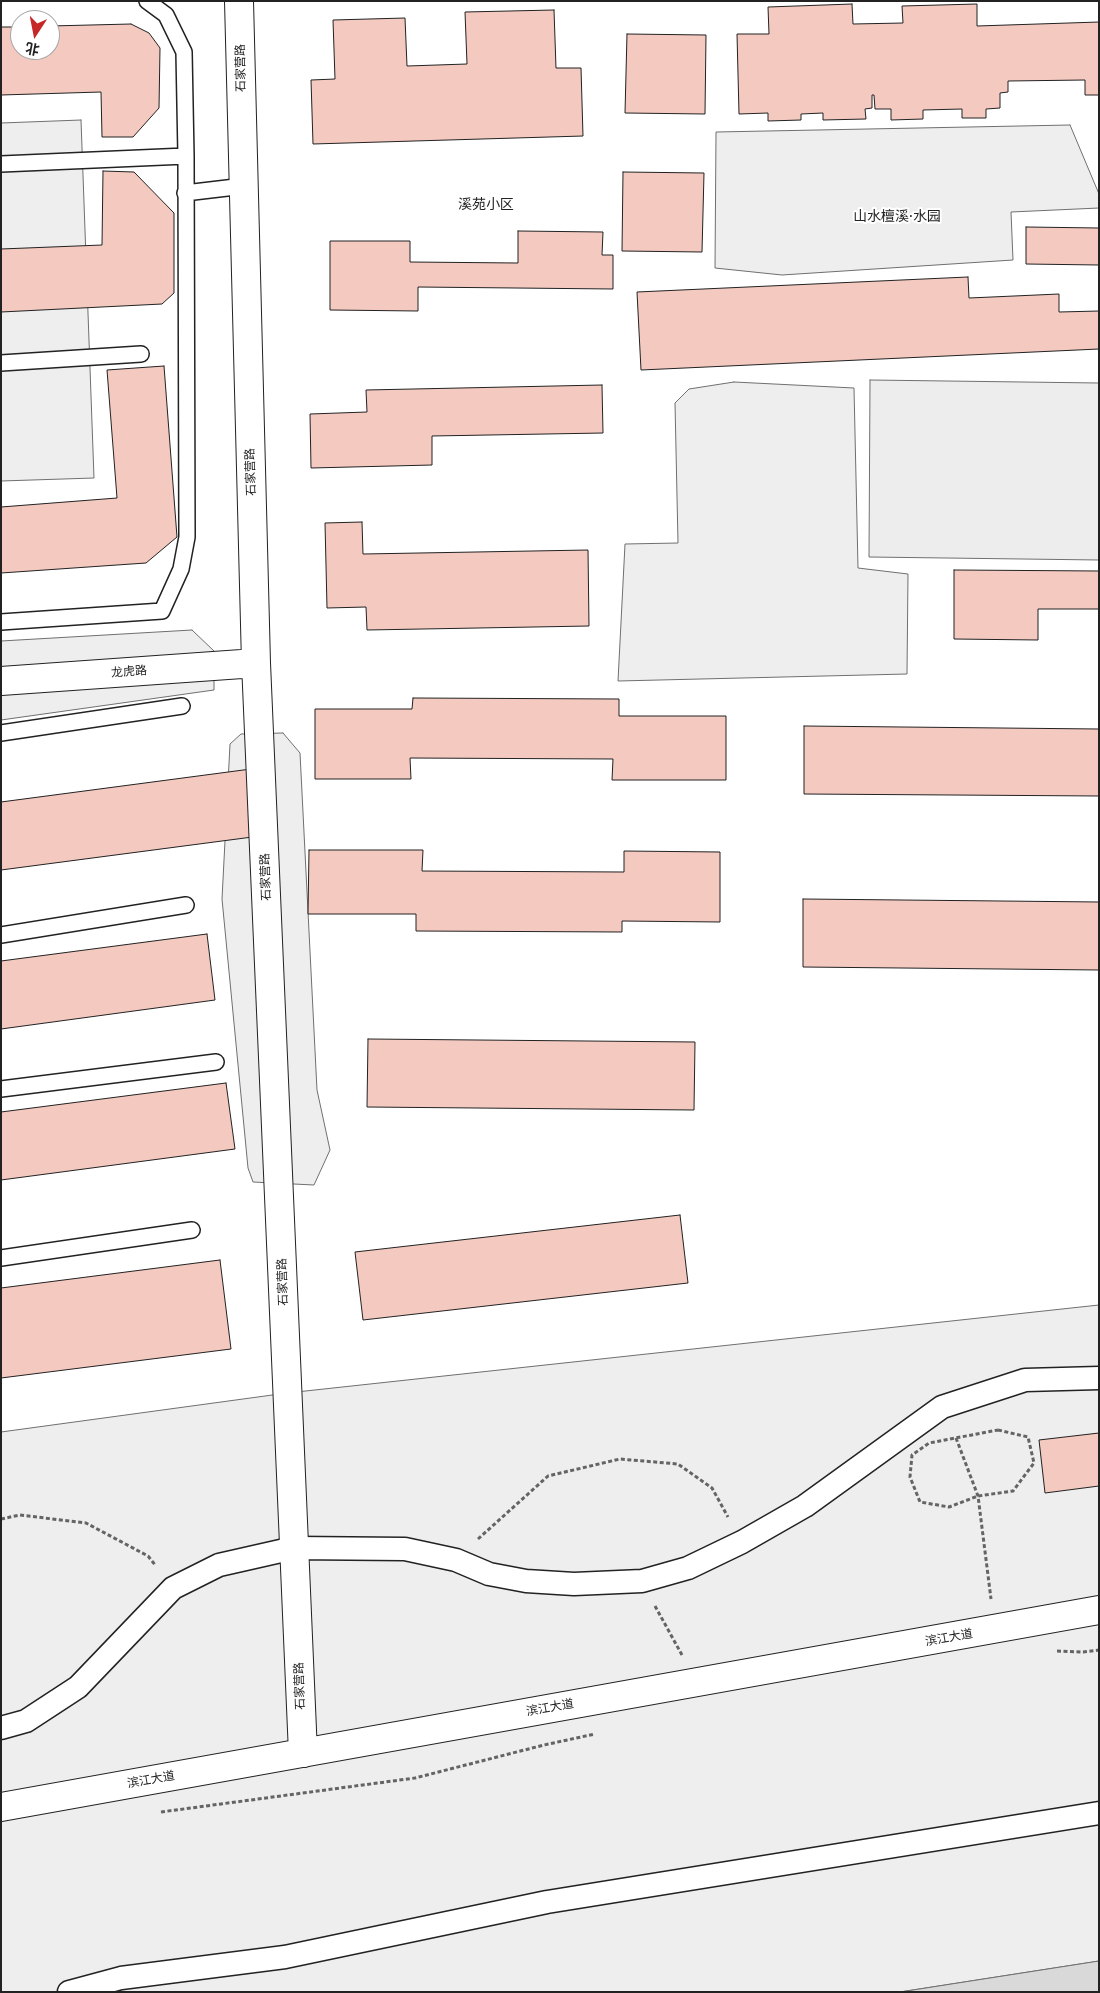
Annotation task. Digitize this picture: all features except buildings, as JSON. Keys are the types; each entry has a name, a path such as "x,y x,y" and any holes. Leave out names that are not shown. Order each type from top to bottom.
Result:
{"street":[{"name":"石家营路","path":"239,1 256,663 303,1753"},
{"name":"龙虎路","path":"1,681 256,663"},
{"path":"1,1728 26,1722 78,1686 173,1588 219,1565 294,1548 405,1549 456,1560 489,1574 526,1581 574,1584 642,1581 688,1568 742,1542 805,1506 863,1466 942,1407 1025,1380 1099,1378"},
{"name":"滨江大道","path":"1,1807 1099,1610"},
{"path":"69,1992 121,1978 285,1957 547,1902 1099,1813"}],"lane":[{"path":"1,622 162,611 181,570 187,537 184,52 166,15 147,1"},
{"path":"1,164 186,156"},
{"path":"185,193 244,186"},
{"path":"1,364 141,354"},
{"path":"1,733 182,706"},
{"path":"1,935 186,905"},
{"path":"1,1089 216,1062"},
{"path":"1,1258 192,1230"}],"path":[{"path":"942,1407 957,1439 978,1496 995,1629"},
{"path":"998,1430 1028,1437 1034,1463 1013,1491 978,1496 949,1507 920,1502 910,1477 912,1455 929,1443 998,1430"},
{"path":"456,1560 548,1476 620,1459 678,1464 712,1488 742,1542"},
{"path":"1,1519 20,1515 86,1523 148,1556 173,1588"},
{"path":"642,1581 696,1682"}],"shaded area":[{"path":"81,120 94,478 1,481 1,123"},
{"path":"1070,125 1099,194 1099,208 1011,212 1013,260 782,275 715,268 716,132"},
{"path":"870,380 1099,383 1099,560 869,557"},
{"path":"734,382 854,388 858,568 908,574 907,674 618,681 625,544 678,543 675,403 689,389"},
{"path":"192,630 214,651 214,690 1,720 1,641"},
{"path":"283,733 300,753 317,1090 330,1150 314,1185 253,1182 248,1168 222,899 230,744 241,734"},
{"path":"1099,1305 1099,1961 900,1992 1,1992 1,1432 287,1393"},
{"path":"1099,1961 1099,1992 900,1992"}],"district":[{"name":"溪苑小区","path":"486,205"},
{"name":"山水檀溪·水园","path":"897,217"}]}
